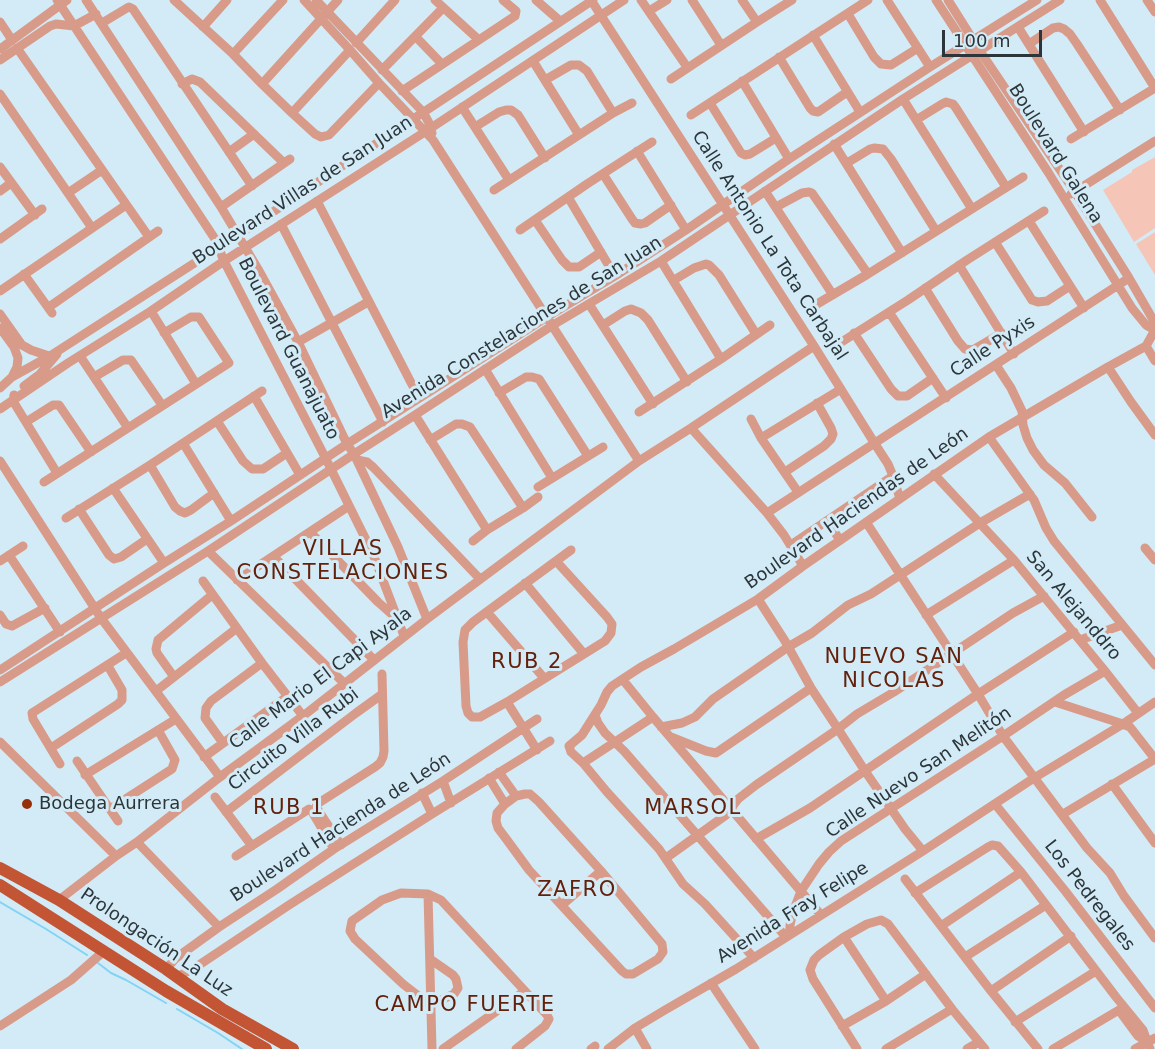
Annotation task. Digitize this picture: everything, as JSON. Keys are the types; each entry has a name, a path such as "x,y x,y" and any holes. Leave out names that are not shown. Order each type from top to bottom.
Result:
{"main road":[{"name":"Prolongación La Luz","path":"0,868 54,898 266,1049"},
{"name":"Prolongación La Luz","path":"0,885 148,980 168,979 293,1049"},
{"path":"54,898 48,903 50,908 75,933"}],"street":[{"name":"Boulevard Guanajuato","path":"86,0 221,207 298,342 398,547 427,619"},
{"path":"174,0 234,54 292,113 321,137 329,135 379,83"},
{"path":"203,27 227,0"},
{"path":"234,54 283,0"},
{"path":"304,0 324,15 353,46 382,70 423,112 433,140 639,461"},
{"path":"316,0 324,15"},
{"path":"262,84 338,0"},
{"path":"292,113 395,0"},
{"path":"435,0 479,40"},
{"path":"402,91 515,16 516,11 502,0"},
{"path":"536,0 560,21"},
{"name":"Boulevard Villas de San Juan","path":"0,388 12,377 55,354 592,0"},
{"name":"Calle Antonio La Tota Carbajal","path":"592,0 888,464 900,499"},
{"name":"Boulevard Villas de San Juan","path":"0,409 624,0"},
{"path":"641,0 687,67"},
{"path":"649,11 667,0"},
{"path":"692,0 721,45"},
{"path":"742,0 757,22"},
{"path":"671,79 790,0"},
{"path":"691,115 868,0"},
{"path":"887,0 930,67"},
{"name":"Boulevard Galena","path":"936,0 970,43"},
{"name":"Boulevard Galena","path":"948,0 970,43 1132,308 1153,325"},
{"name":"Avenida Constelaciones de San Juan","path":"0,670 347,444 547,316 615,276 789,159 1037,0"},
{"name":"Avenida Constelaciones de San Juan","path":"0,682 208,551 330,470 355,457 553,325 661,261 834,144 1060,0"},
{"path":"1071,140 1155,88 1101,0"},
{"path":"1147,0 1155,12"},
{"name":"Boulevard Guanajuato","path":"62,2 74,26 208,227 373,554 404,636"},
{"path":"0,60 62,2"},
{"path":"102,23 127,8 131,8 252,186"},
{"path":"382,70 443,8"},
{"path":"0,49 50,26 56,24 74,26 96,14"},
{"path":"848,14 874,57 882,64 891,65 918,48"},
{"path":"0,22 149,237"},
{"path":"1018,27 1084,132"},
{"path":"1029,44 1053,28 1064,29 1077,44 1120,110"},
{"path":"813,35 861,112"},
{"path":"416,37 442,64"},
{"path":"353,46 379,83 428,130"},
{"name":"Boulevard Galena","path":"976,53 1075,192 1129,278 1153,325"},
{"path":"779,57 813,111 818,112 848,92"},
{"path":"533,61 579,135"},
{"path":"545,81 571,65 579,65 587,71 613,113"},
{"path":"182,84 189,80 197,80 254,134 287,161 221,207"},
{"path":"742,81 789,159"},
{"path":"0,94 92,228"},
{"path":"903,99 972,209"},
{"path":"916,120 946,102 953,105 1006,187"},
{"path":"494,190 632,103"},
{"path":"710,103 741,153 750,154 776,138"},
{"path":"462,107 509,180"},
{"path":"475,127 499,112 511,110 518,115 545,158"},
{"path":"229,152 254,134"},
{"path":"1064,198 1155,141"},
{"path":"520,230 652,142"},
{"path":"834,144 902,253"},
{"path":"847,163 870,149 882,150 891,159 936,231"},
{"path":"637,152 686,230"},
{"path":"0,167 11,183 38,212 0,238"},
{"path":"68,193 102,170"},
{"path":"603,174 635,223 645,223 671,205"},
{"path":"817,304 1023,177"},
{"path":"0,191 11,183"},
{"path":"765,191 833,295"},
{"path":"776,207 802,193 812,193 868,274"},
{"path":"568,197 615,276"},
{"path":"317,201 419,398"},
{"path":"0,291 126,205"},
{"path":"840,343 1044,211"},
{"path":"535,220 569,267 579,267 601,252"},
{"path":"1029,221 1084,308"},
{"path":"281,224 383,422"},
{"path":"24,274 51,310 158,231"},
{"path":"995,242 1032,300 1047,301 1070,286"},
{"path":"661,261 722,359"},
{"path":"674,280 694,267 709,265 718,275 756,334"},
{"path":"959,265 1014,354"},
{"name":"Calle Pyxis","path":"767,513 1129,278"},
{"path":"925,288 957,341 965,349 973,350 1002,333"},
{"path":"298,342 369,302"},
{"path":"589,304 653,404"},
{"path":"603,325 631,309 641,313 648,320 687,382"},
{"path":"151,311 196,384"},
{"path":"889,312 946,398"},
{"path":"0,314 19,341 31,350 55,354 68,363"},
{"path":"44,482 230,363 199,317 190,317 164,333"},
{"path":"639,412 770,325"},
{"path":"1153,325 1146,346 1155,361"},
{"path":"0,327 14,347 18,358 12,377"},
{"path":"854,333 898,396 907,396 933,378"},
{"name":"Calle Mario El Capi Ayala","path":"54,898 136,842 345,684 404,636 639,461 814,346"},
{"name":"Boulevard Haciendas de León","path":"583,763 569,749 569,746 578,740 612,686 758,599 989,437 1146,346"},
{"path":"18,358 28,357 31,350"},
{"path":"55,354 40,374 14,395 13,400 57,473"},
{"path":"80,356 128,428"},
{"path":"94,377 123,360 131,360 162,405"},
{"path":"996,365 1017,398 1027,438 1033,450 1044,465 1065,483 1092,518"},
{"path":"1108,367 1155,435"},
{"path":"485,369 552,478"},
{"path":"499,393 526,378 539,379 588,456"},
{"path":"761,438 841,389"},
{"path":"66,518 258,394 300,475"},
{"path":"785,472 831,439 831,428 817,403"},
{"path":"26,422 52,405 59,405 90,452"},
{"path":"416,415 487,530"},
{"path":"750,419 798,492"},
{"path":"217,421 243,461 252,469 263,469 287,453"},
{"path":"430,440 456,424 470,427 523,508"},
{"path":"691,428 767,513 791,545 803,566"},
{"path":"989,437 1030,494 1054,540 1155,665"},
{"path":"183,443 231,521"},
{"path":"538,487 603,447"},
{"path":"355,457 373,467 480,579"},
{"path":"0,461 101,618 220,777"},
{"path":"150,465 180,512 191,510 214,494"},
{"name":"San Alejanddro","path":"934,474 1014,560 1138,713"},
{"path":"791,545 893,476"},
{"path":"113,488 164,563"},
{"path":"661,727 682,723 695,717 713,699 812,633 848,605 871,594 980,522 1030,494"},
{"path":"473,541 538,497"},
{"path":"237,580 349,506"},
{"path":"79,509 109,555 114,559 121,557 147,539"},
{"path":"827,521 840,540"},
{"path":"866,522 1004,736 1087,848 1110,873 1155,938"},
{"path":"310,532 397,619"},
{"path":"0,561 23,546"},
{"path":"1145,548 1155,560"},
{"path":"556,561 607,617 612,624 611,633 584,654 505,703 476,718 472,717 468,713 463,637 468,627 525,583 571,550"},
{"path":"208,551 345,684"},
{"path":"9,555 60,632"},
{"path":"274,556 374,660"},
{"path":"926,615 1014,560"},
{"path":"203,581 303,716"},
{"path":"525,583 584,654"},
{"path":"174,677 157,653 158,640 212,595"},
{"path":"666,858 726,815 738,799 756,785 864,710 1013,613 1044,596"},
{"path":"758,599 811,688 865,771 923,851"},
{"path":"0,615 6,624 12,626 45,608"},
{"path":"487,612 544,678"},
{"path":"756,839 810,808 978,694 1077,636 1122,625"},
{"path":"156,691 237,628"},
{"path":"60,764 33,719 32,713 126,653"},
{"path":"223,743 205,718 206,708 211,701 262,663"},
{"path":"51,748 122,700 122,690 108,666"},
{"name":"Calle Nuevo San Melitón","path":"788,935 801,891 819,864 841,841 1105,670"},
{"name":"Circuito Villa Rubi","path":"338,847 316,807 317,804 380,763 384,751 381,674"},
{"path":"623,680 821,915"},
{"path":"669,735 711,753 720,751 811,688"},
{"path":"204,757 288,696"},
{"name":"Circuito Villa Rubi","path":"226,812 381,696"},
{"path":"1055,702 1123,724 1135,732 1155,759 1063,814"},
{"name":"Avenida Fray Felipe","path":"608,1049 683,998 754,958 1155,702"},
{"path":"505,703 535,751"},
{"path":"595,715 603,730 788,935"},
{"path":"653,717 583,763 666,858 683,884 705,904 754,958"},
{"path":"86,775 176,719"},
{"name":"Boulevard Hacienda de León","path":"168,979 176,958 219,927 338,847 537,719"},
{"path":"110,809 172,769 175,760 158,730"},
{"path":"168,979 193,969 289,905 550,741"},
{"path":"0,742 116,856"},
{"path":"77,761 118,822"},
{"path":"499,772 516,796"},
{"path":"489,778 505,804"},
{"path":"443,781 451,803"},
{"path":"1112,784 1155,843"},
{"path":"422,793 432,814"},
{"path":"530,794 535,798 601,871 662,944 663,952 658,959 633,974 626,974 529,870 498,828 496,821 497,813 516,796 530,794"},
{"name":"Circuito Villa Rubi","path":"214,797 252,846"},
{"name":"Los Pedregales","path":"995,804 1155,1008"},
{"path":"236,856 309,809 338,847"},
{"path":"136,842 219,927"},
{"path":"915,893 992,845 1000,848 1071,936 1121,1008 1143,1030 1151,1043 1135,1049"},
{"path":"562,905 601,871"},
{"path":"941,926 1021,872"},
{"path":"906,879 1038,1049"},
{"path":"277,889 289,905"},
{"path":"430,1005 403,984 355,939 350,931 350,925 355,918 382,900 400,893 428,894 447,905 547,1015 549,1018 545,1026 516,1049"},
{"path":"428,894 432,1049"},
{"path":"965,957 1046,905"},
{"path":"857,1049 813,979 810,970 819,955 844,937 867,924 881,920 888,924 982,1045 967,1049"},
{"path":"991,991 1071,936"},
{"path":"844,937 886,1000"},
{"path":"0,1026 71,980 104,951"},
{"path":"430,959 453,975 458,988 454,993 430,1005"},
{"path":"1015,1022 1096,971"},
{"path":"842,1026 926,974"},
{"path":"711,983 755,1049"},
{"path":"443,1049 525,991"},
{"path":"1053,1049 1121,1008"},
{"path":"886,1049 952,1009"},
{"path":"636,1028 648,1049"}],"shaded area":[{"path":"1155,157 1155,228 1134,242 1103,190"},
{"path":"1155,232 1155,275 1136,244"}],"waterway":[{"path":"0,902 87,955"},
{"path":"98,963 111,973 166,1003"},
{"path":"177,1009 242,1049"}],"place":[{"name":"Bodega Aurrera","path":"27,804"}],"district":[{"name":"VILLAS CONSTELACIONES","path":"343,562"},
{"name":"RUB 2","path":"527,663"},
{"name":"NUEVO SAN NICOLAS","path":"894,670"},
{"name":"RUB 1","path":"289,809"},
{"name":"MARSOL","path":"693,809"},
{"name":"ZAFRO","path":"577,891"},
{"name":"CAMPO FUERTE","path":"465,1006"}]}
